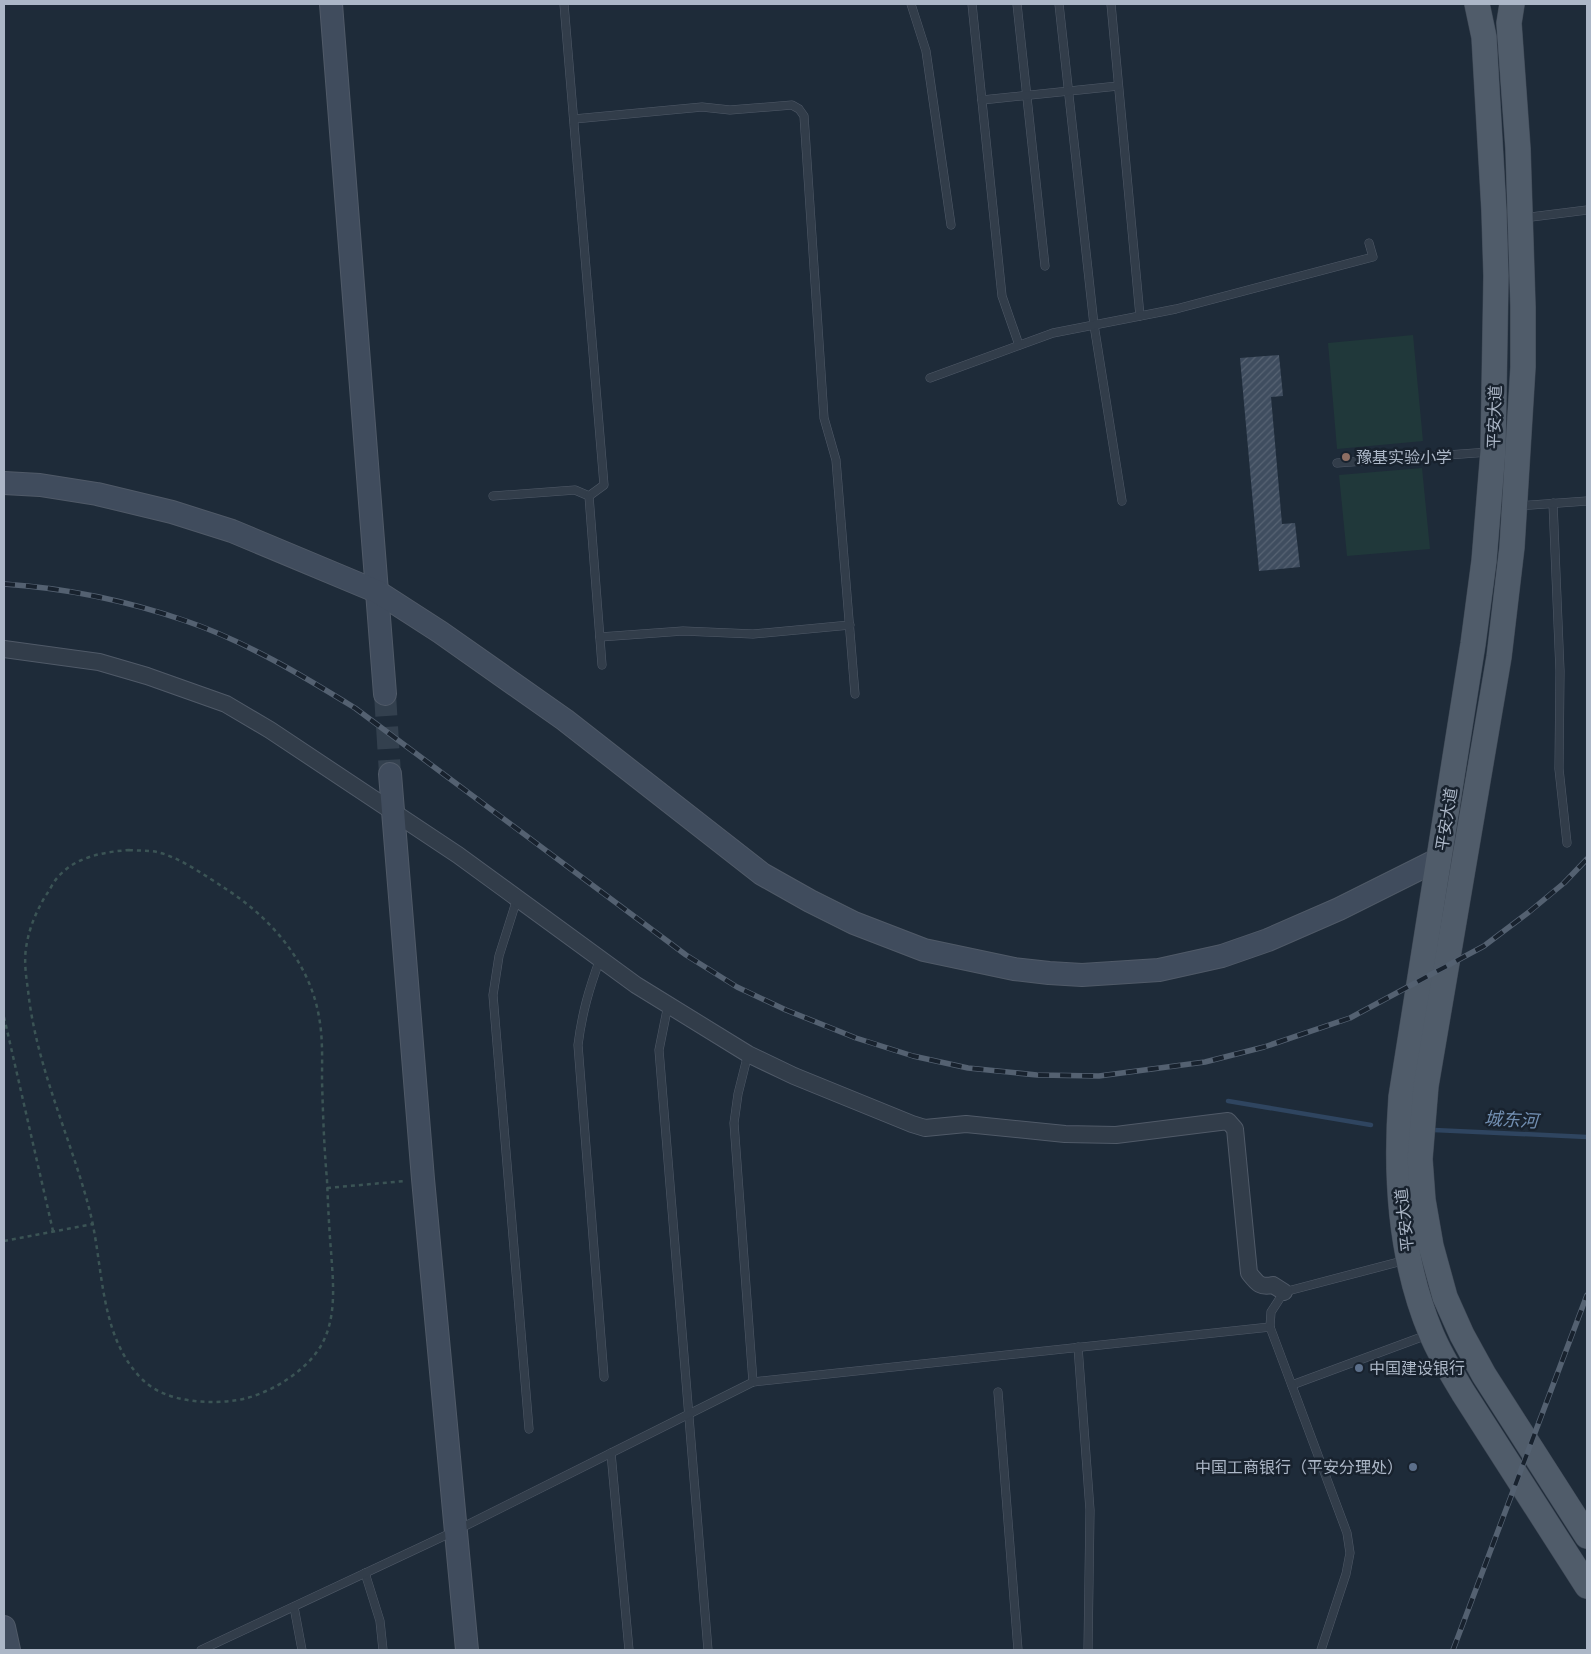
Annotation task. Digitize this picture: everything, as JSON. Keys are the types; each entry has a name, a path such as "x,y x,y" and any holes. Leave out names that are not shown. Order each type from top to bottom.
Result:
{"main road":[{"name":"平安大道","path":"1477,4 1484,37 1505,452 1515,506 1499,657 1426,1086 1420,1159 1431,1246 1445,1297 1462,1335 1484,1375 1587,1536"},
{"name":"平安大道","path":"1512,4 1508,23 1518,149 1523,350 1505,452 1484,552 1474,635 1400,1105 1398,1160 1408,1260 1417,1294 1431,1333 1445,1363 1464,1394 1587,1586"}],"street":[{"path":"331,4 385,694"},
{"path":"4,483 40,485 97,494 172,512 232,531 378,592 440,632 565,720 762,874 854,923 932,952 1014,970 1049,973 1114,973 1167,968 1222,956 1268,940 1339,910 1439,859"},
{"path":"4,649 99,662 147,676 226,704 270,730 458,855 636,985 748,1054 803,1080 912,1124 925,1128 966,1124 1065,1134 1116,1135 1228,1121 1235,1129 1249,1273 1258,1284 1265,1287 1273,1285 1284,1292"},
{"path":"390,774 423,1179 467,1650"},
{"path":"4,1627 8,1650"}],"lane":[{"path":"564,4 604,485 589,496"},
{"path":"911,4 926,51 951,225"},
{"path":"972,4 1002,296 1019,345"},
{"path":"1017,4 1045,266"},
{"path":"1059,4 1094,325 1122,501"},
{"path":"1110,4 1140,316"},
{"path":"982,100 1118,86"},
{"path":"574,119 702,108 730,110 792,105 799,109 804,116 824,418 836,460 855,694"},
{"path":"1521,219 1587,210"},
{"path":"930,378 1053,333 1176,309 1373,257 1370,243"},
{"path":"1337,463 1505,452"},
{"path":"493,496 575,490 589,496"},
{"path":"589,496 602,665"},
{"path":"1515,506 1587,500"},
{"path":"1553,503 1560,672 1559,769 1567,843"},
{"path":"600,637 683,631 753,634 850,625"},
{"path":"517,899 499,956 494,995 529,1429"},
{"path":"600,959 588,990 578,1045 604,1377"},
{"path":"668,1005 659,1050 708,1650"},
{"path":"748,1054 738,1094 734,1123 753,1382"},
{"path":"1321,1650 1346,1574 1350,1553 1346,1533 1270,1327 1271,1312 1284,1292 1408,1260"},
{"path":"201,1650 457,1530 753,1382 1270,1327"},
{"path":"1292,1385 1431,1333"},
{"path":"1078,1347 1090,1510 1088,1650"},
{"path":"998,1392 1018,1650"},
{"path":"611,1453 629,1650"},
{"path":"366,1573 380,1621 383,1650"},
{"path":"294,1607 302,1650"}],"path":[{"path":"110,851 158,852 208,878 234,894 256,911 274,928 293,953 306,976 319,1017 333,1303 329,1326 322,1344 310,1362 291,1377 267,1390 235,1401 192,1401 171,1396 154,1389 140,1378 120,1349 113,1333 93,1224 74,1157 40,1053 30,1010 26,976 26,950 36,912 58,877 73,865 110,851"},
{"path":"4,1017 53,1231"},
{"path":"327,1188 423,1179"},
{"path":"4,1241 93,1224"}],"green space":[{"path":"1413,335 1423,441 1337,449 1328,343"},
{"path":"1422,468 1430,549 1347,556 1339,475"}],"building":[{"path":"1279,355 1283,396 1271,397 1282,524 1295,523 1300,567 1259,571 1240,358"}],"waterway":[{"name":"城东河","path":"1228,1101 1371,1125"},
{"name":"城东河","path":"1434,1130 1587,1137"}],"tunnel":[{"path":"385,694 390,774"}],"railway":[{"path":"4,584 73,592 142,607 208,629 252,649 355,708 686,955 737,987 786,1010 856,1038 913,1056 968,1068 1037,1075 1099,1076 1205,1062 1264,1047 1350,1018 1484,946 1564,883 1587,859"},
{"path":"1453,1650 1587,1295"}],"place":[{"name":"豫基实验小学","path":"1346,457"},
{"name":"中国建设银行","path":"1359,1368"},
{"name":"中国工商银行（平安分理处）","path":"1413,1467"}]}
